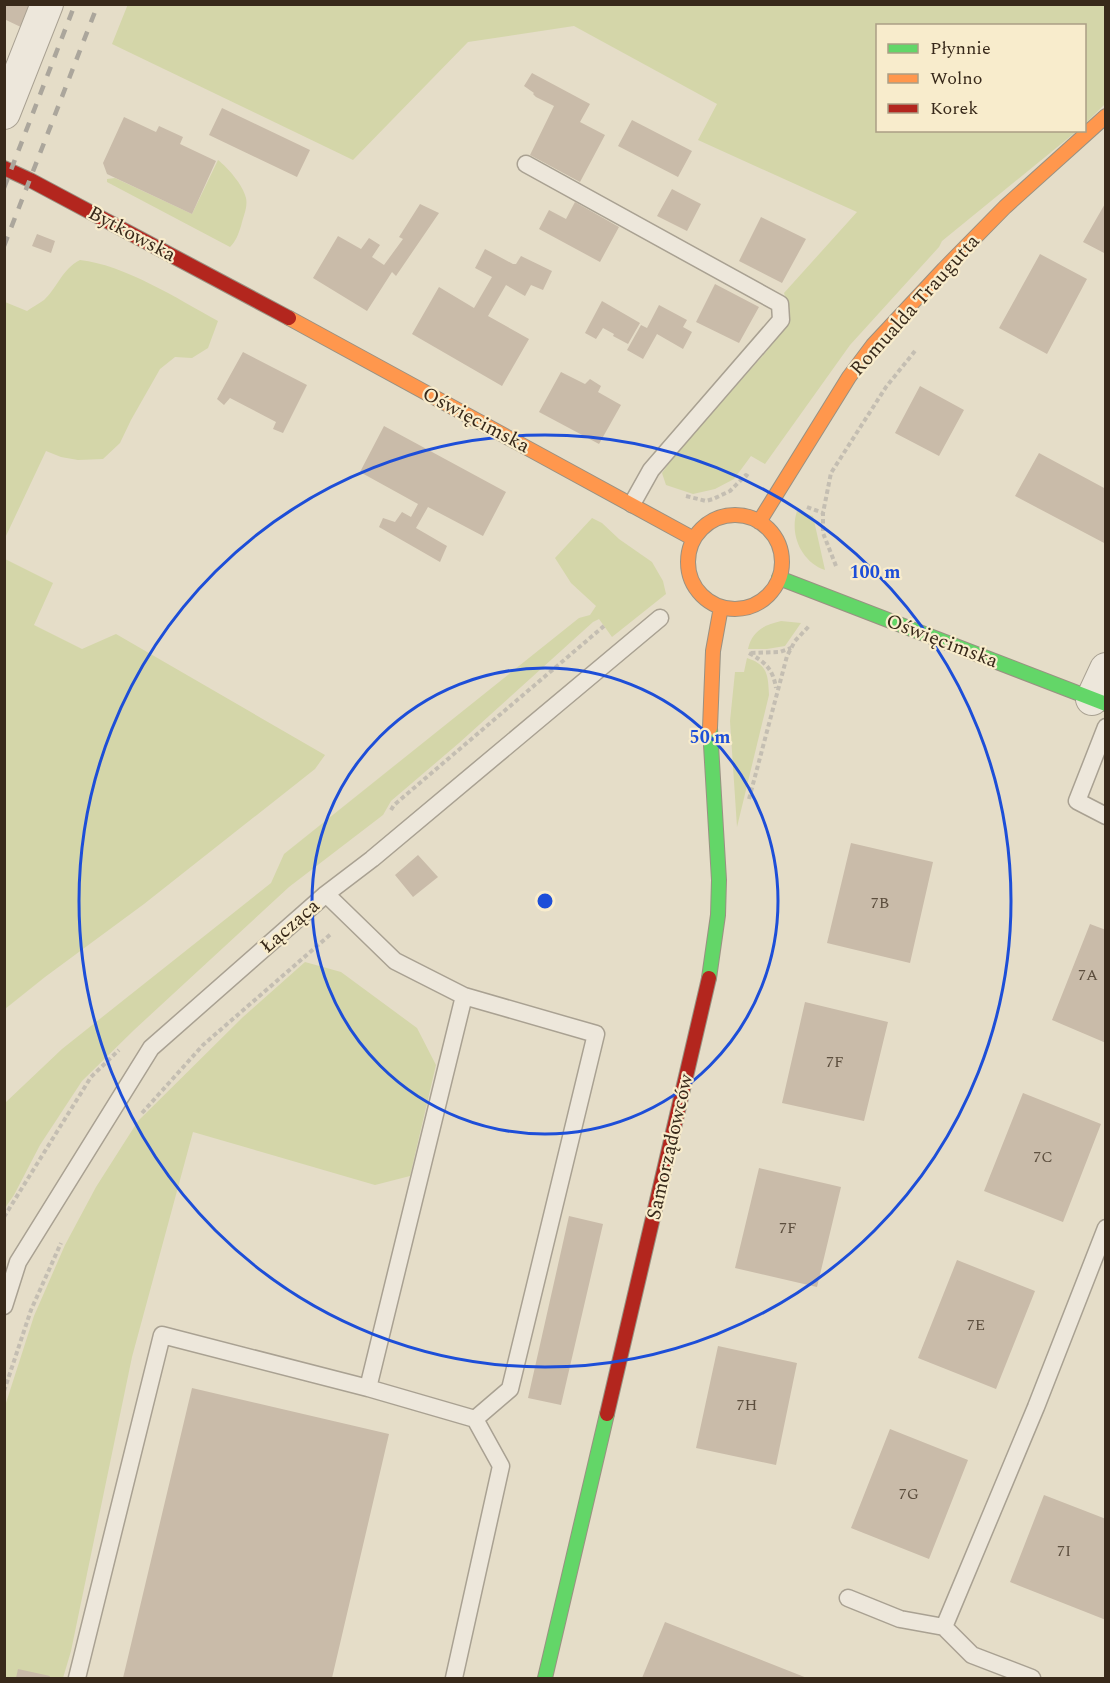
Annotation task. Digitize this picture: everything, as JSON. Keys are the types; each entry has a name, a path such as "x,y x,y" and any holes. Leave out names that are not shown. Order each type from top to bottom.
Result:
{"street":[{"path":"4,112 47,4"},
{"name":"Romualda Traugutta","path":"759,522 843,387 873,345 944,268 1005,207 1106,116"},
{"name":"Bytkowska","path":"4,168 259,302"},
{"name":"Oświęcimska","path":"259,302 694,539"},
{"path":"730,515 746,516 759,522 771,532 779,546 782,562 779,578 770,593 756,604 739,609 721,607 709,602 698,592 687,566 688,552 694,539 703,527 716,518 730,515"},
{"name":"Oświęcimska","path":"779,578 1099,701"},
{"name":"Samorządowców","path":"545,1678 707,988 714,949 720,880 710,723 713,651 721,607"},
{"path":"1099,701 1106,669"}],"lane":[{"path":"526,164 780,304 781,320 651,470 632,504"},
{"name":"Łącząca","path":"4,1306 18,1262 151,1048 326,894 372,859 660,618"},
{"path":"1106,727 1077,801 1106,816"},
{"path":"326,894 395,961 464,996 596,1034 510,1389 475,1419"},
{"path":"368,1388 464,996"},
{"path":"944,1626 1036,1407 1106,1227"},
{"path":"77,1678 162,1335 368,1388 475,1419 501,1466 454,1678"},
{"path":"848,1598 900,1619 944,1626 972,1655 1032,1678"}],"path":[{"path":"837,567 823,532 823,513 831,473 886,387 922,343"},
{"path":"680,495 706,501 730,491 746,475"},
{"path":"781,673 795,641 813,622"},
{"path":"742,653 780,652 792,648"},
{"path":"749,653 762,660 770,670 776,692"},
{"path":"140,1114 203,1045 350,917"},
{"path":"4,1391 31,1310 63,1239"}],"green space":[{"path":"128,4 1105,5 1105,104 1086,123 1086,24 876,24 876,132 1076,132 942,241 850,345 765,464 751,456 734,479 715,489 693,494 666,485 662,473 677,452 766,352 786,325 790,313 784,293 857,212 698,140 717,104 574,26 468,42 353,160 112,44"},
{"path":"218,160 235,177 246,198 241,226 237,238 230,247 107,182 107,179 115,178 192,214"},
{"path":"80,260 97,263 133,276 169,293 218,321 208,348 192,358 175,357 160,369 120,443 103,459 78,460 46,451 5,538 5,302 27,311 44,300 64,273"},
{"path":"797,511 813,516 825,570 810,561 799,546 795,529"},
{"path":"592,518 602,523 619,539 652,562 663,581 666,594 612,637 599,619 593,622 391,801 383,815 289,887 134,1030 82,1081 40,1145 5,1208 5,1103 62,1049 271,883 284,854 579,618 590,615 596,606 571,583 555,558"},
{"path":"5,559 53,583 34,625 82,649 116,634 325,755 315,769 144,904 5,1009"},
{"path":"781,621 801,623 785,646 748,649 756,633"},
{"path":"747,658 759,664 766,672 769,695 737,827 730,721 735,672 744,672"},
{"path":"305,962 341,972 417,1028 436,1065 410,1176 375,1185 193,1132 132,1357 71,1651 63,1678 5,1678 5,1406 34,1316 65,1245 96,1187 138,1121 243,1017"}],"building":[{"path":"34,4 25,29 4,19 4,5"},
{"path":"532,73 590,104 580,122 605,135 580,182 530,155 554,106 536,97 524,86"},
{"path":"222,108 310,150 297,177 209,135"},
{"path":"124,117 156,132 159,126 183,137 180,144 216,161 192,214 107,174 103,163"},
{"path":"632,120 692,151 678,177 618,146"},
{"path":"672,189 701,204 687,231 657,216"},
{"path":"575,202 619,227 600,262 539,229 549,210 566,219"},
{"path":"1106,202 1106,254 1083,242"},
{"path":"420,204 439,213 396,276 392,272 367,311 313,278 338,236 361,249 369,238 380,245 372,257 384,265 403,239 399,237"},
{"path":"761,217 806,239 782,283 739,261"},
{"path":"37,234 55,241 51,253 32,246"},
{"path":"485,249 513,264 516,264 521,256 552,271 543,290 531,285 525,296 506,285 488,316 529,339 502,386 412,334 439,287 474,308 492,277 475,268"},
{"path":"1040,254 1087,279 1047,354 999,328"},
{"path":"715,284 759,307 739,343 696,322"},
{"path":"602,301 640,323 628,344 603,328 596,339 585,333"},
{"path":"659,305 687,320 683,327 692,332 683,349 657,334 643,359 627,350 641,325 647,328"},
{"path":"243,352 307,385 283,433 273,429 276,422 230,398 224,405 217,399"},
{"path":"561,372 585,384 590,379 601,386 598,392 621,405 599,444 539,412"},
{"path":"920,386 964,410 939,456 895,433"},
{"path":"384,426 506,492 483,536 428,507 416,528 447,546 440,562 379,527 383,518 395,522 402,512 411,517 418,504 360,472"},
{"path":"1039,453 1106,489 1106,544 1015,496"},
{"path":"851,843 933,862 910,963 827,943"},
{"path":"418,855 438,877 413,897 395,875"},
{"path":"1090,924 1106,930 1106,1043 1052,1020"},
{"path":"805,1002 888,1022 864,1121 782,1103"},
{"path":"1023,1093 1101,1124 1063,1222 984,1191"},
{"path":"759,1168 841,1187 817,1287 735,1268"},
{"path":"569,1216 603,1224 561,1405 528,1398"},
{"path":"957,1260 1035,1291 996,1389 918,1358"},
{"path":"718,1346 797,1363 776,1465 696,1448"},
{"path":"192,1388 389,1434 332,1678 123,1678"},
{"path":"890,1429 968,1460 929,1559 851,1528"},
{"path":"1044,1495 1106,1519 1106,1620 1010,1582"},
{"path":"665,1622 807,1678 642,1678"},
{"path":"18,1669 50,1676 49,1678 16,1678"}],"railway":[{"path":"4,188 75,4"},
{"path":"4,246 98,4"}],"traffic: fast":[{"path":"779,578 1106,704"},
{"path":"709,978 718,915 719,880 710,728"},
{"path":"545,1678 607,1414"}],"traffic: slow":[{"path":"759,522 849,377 873,345 1005,207 1106,116"},
{"path":"289,318 694,539"},
{"path":"735,515 753,519 768,529 778,544 782,562 778,580 768,595 753,605 735,609 717,605 702,595 692,580 688,562 692,544 702,529 717,519 735,515"},
{"path":"710,728 713,651 721,607"}],"traffic: jam":[{"path":"4,168 289,318"},
{"path":"607,1414 709,978"}]}
